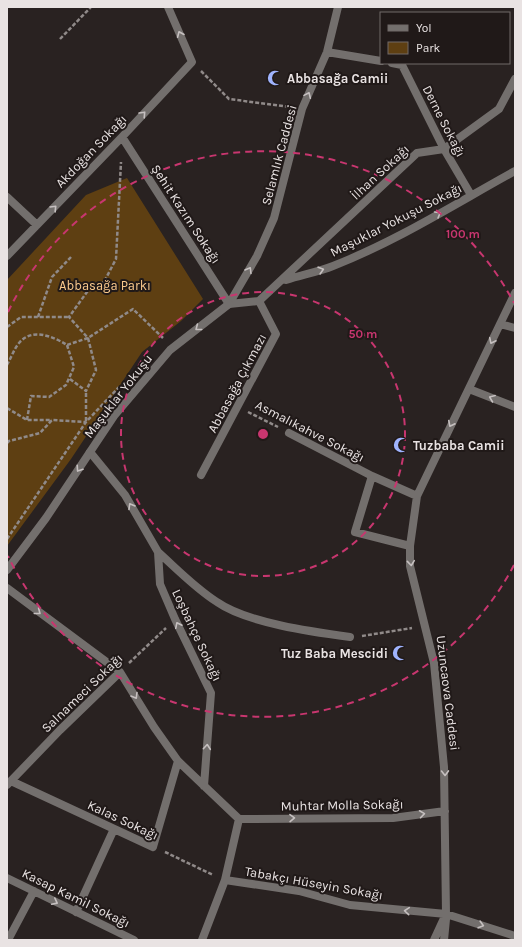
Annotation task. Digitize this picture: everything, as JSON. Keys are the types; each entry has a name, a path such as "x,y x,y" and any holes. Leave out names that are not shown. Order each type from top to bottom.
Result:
{"street":[{"path":"168,7 192,62"},
{"name":"Selamlık Caddesi","path":"229,304 257,256 274,218 302,109 328,52 338,7"},
{"path":"328,52 380,61"},
{"name":"Akdoğan Sokağı","path":"7,256 192,62"},
{"name":"Derne Sokağı","path":"397,64 402,65 444,149 470,195"},
{"name":"İlhan Sokağı","path":"283,281 417,153 444,149 499,109 515,79"},
{"name":"Şehit Kazım Sokağı","path":"122,137 229,304"},
{"name":"Maşuklar Yokuşu Sokağı","path":"283,281 332,266 408,230 515,171"},
{"path":"7,197 38,225"},
{"path":"229,304 259,301 283,281"},
{"name":"Uzuncaova Caddesi","path":"434,940 446,914 445,811 442,728 434,663 410,566 410,546 417,496 515,293"},
{"name":"Abbasağa Çıkmazı","path":"201,475 276,334 259,301"},
{"name":"Maşuklar Yokuşu","path":"7,570 46,518 114,416 170,350 229,304"},
{"path":"500,324 515,328"},
{"path":"469,389 515,407"},
{"name":"Asmalıkahve Sokağı","path":"289,433 372,476 417,496"},
{"name":"Loşbahçe Sokağı","path":"90,452 125,495 158,552 160,584 175,619 211,693 204,786"},
{"name":"Asmalıkahve Sokağı","path":"372,476 355,532 410,546"},
{"path":"158,552 218,603 248,616 286,626 350,637"},
{"path":"7,588 120,672 154,727 178,761 240,819 225,880 202,940"},
{"name":"Salnameci Sokağı","path":"9,783 60,730 120,672"},
{"path":"153,847 178,761"},
{"name":"Kalas Sokağı","path":"9,783 153,847"},
{"name":"Muhtar Molla Sokağı","path":"240,819 393,818 445,811"},
{"path":"76,912 114,829"},
{"name":"Kasap Kamil Sokağı","path":"7,878 134,940"},
{"name":"Tabakçı Hüseyin Sokağı","path":"225,880 299,891 350,905 446,914 515,936"},
{"path":"8,940 34,891"},
{"path":"444,940 446,914"}],"path":[{"path":"60,40 91,7"},
{"path":"192,62 229,99 302,109"},
{"path":"69,317 87,292 104,282 116,259 121,160"},
{"path":"38,317 52,277 71,257"},
{"path":"68,345 88,338 132,309 164,339"},
{"path":"7,327 21,317 69,317 88,338 96,370 86,391 86,422 7,539"},
{"path":"7,365 20,342 32,335 52,335 68,345 74,367 70,380 66,386 49,396 31,396 27,420"},
{"path":"70,380 86,391"},
{"name":"Asmalıkahve Sokağı","path":"238,406 289,433"},
{"path":"7,408 27,420 86,422"},
{"path":"7,444 9,441 40,433 52,420"},
{"name":"Salnameci Sokağı","path":"120,672 175,619"},
{"path":"350,637 426,626"},
{"name":"Kalas Sokağı","path":"153,847 225,880"}],"green space":[{"name":"Abbasağa Parkı","path":"127,178 203,299 181,321 142,352 71,459 7,546 7,280 86,195"}],"place":[{"name":"Abbasağa Camii","path":"275,78"},
{"name":"Tuzbaba Camii","path":"401,445"},
{"name":"Tuz Baba Mescidi","path":"400,653"}]}
